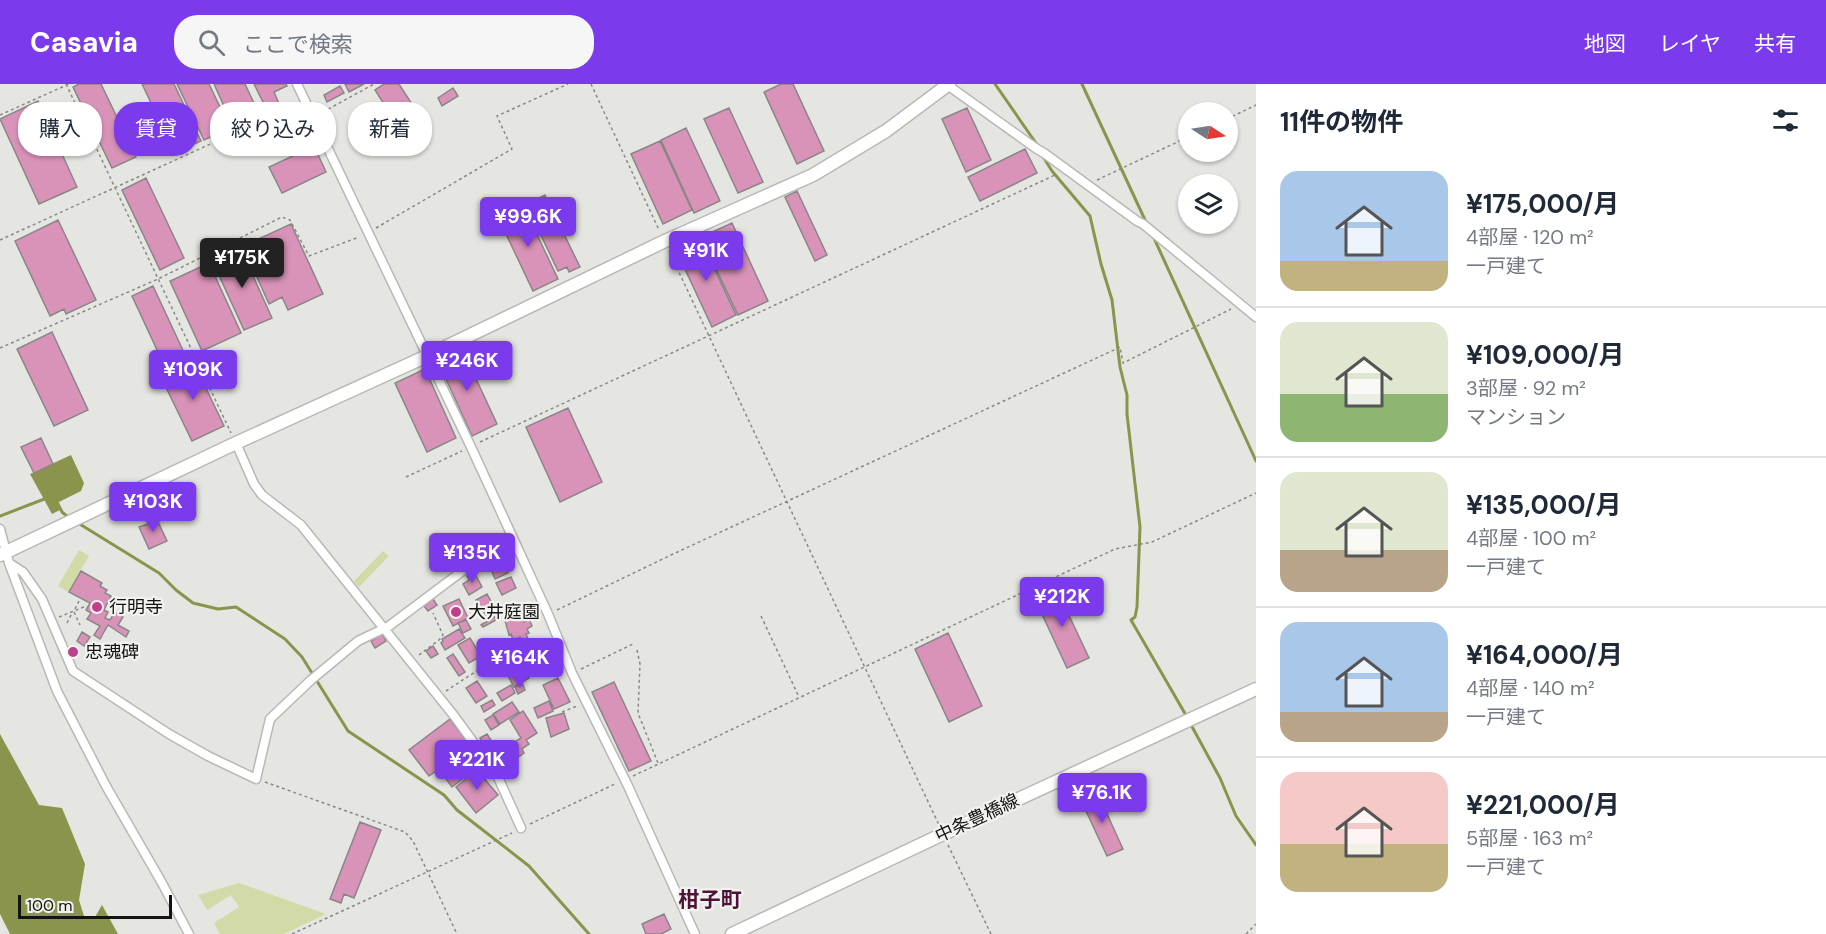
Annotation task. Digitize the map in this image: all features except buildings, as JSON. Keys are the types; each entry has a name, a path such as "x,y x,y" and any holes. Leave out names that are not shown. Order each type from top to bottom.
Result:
{"street":[{"path":"297,84 305,101"},
{"path":"5,557 74,520 236,442 427,356 664,241 813,175 886,131 948,84 1143,224 1256,317"},
{"path":"332,156 471,447 548,614 572,673 625,780 695,934"},
{"path":"236,442 258,489 301,525 455,717 497,775 521,828"},
{"path":"0,530 5,557 57,691 106,786 189,934"},
{"path":"5,557 23,572 42,599 73,672 169,734 256,779 270,719 314,678 358,641 384,628 473,563 513,540"},
{"name":"中条豊橋線","path":"732,934 1256,689"}],"path":[{"path":"0,115 67,84 236,442"},
{"path":"336,105 374,84"},
{"path":"0,348 158,279 282,217 290,220 309,256 369,233 512,149 497,116 568,84"},
{"path":"591,84 991,934"},
{"path":"0,240 305,101"},
{"path":"1238,114 1256,105"},
{"path":"1088,184 1178,142"},
{"path":"406,477 1054,175"},
{"path":"548,614 1117,348 1120,347 1123,363 1240,304"},
{"path":"292,934 490,844 1115,549 1137,543 1152,542 1256,493"},
{"path":"67,623 79,601"},
{"path":"58,620 60,616 86,606"},
{"path":"74,611 80,625"},
{"path":"416,657 443,635 433,613"},
{"path":"761,616 800,698"},
{"path":"572,673 633,644"},
{"path":"637,650 640,664 638,713 658,764"},
{"path":"445,692 478,670"},
{"path":"562,712 586,702"},
{"path":"256,779 405,832 413,841 457,934"},
{"path":"1246,934 1256,924"}],"shaded area":[{"path":"71,455 84,483 81,491 57,503 60,510 52,514 30,474"},
{"path":"79,550 89,556 68,592 58,586"},
{"path":"383,551 389,556 359,587 354,581"},
{"path":"0,734 39,805 62,808 85,864 79,900 84,916 95,917 102,905 118,934 10,934 0,914"},
{"path":"239,883 326,914 284,934 220,934 214,923 239,907 231,895 207,910 198,895"}],"waterway":[{"path":"995,84 1038,146"},
{"path":"1082,84 1146,222"},
{"path":"1042,155 1052,171 1090,216 1112,300 1120,367 1127,395 1127,414 1140,527 1137,607 1135,617 1131,620 1187,717"},
{"path":"1153,236 1256,461"},
{"path":"0,516 47,498"},
{"path":"56,500 62,512 69,518"},
{"path":"78,523 159,573 193,603 218,609 236,607 285,639 302,657 348,731 444,795 457,810 529,866 589,934"},
{"path":"1190,723 1220,778 1236,816 1256,845"}],"place":[{"name":"行明寺","path":"97,607"},
{"name":"大井庭園","path":"456,612"},
{"name":"忠魂碑","path":"73,652"}],"district":[{"name":"柑子町","path":"710,900"}]}
